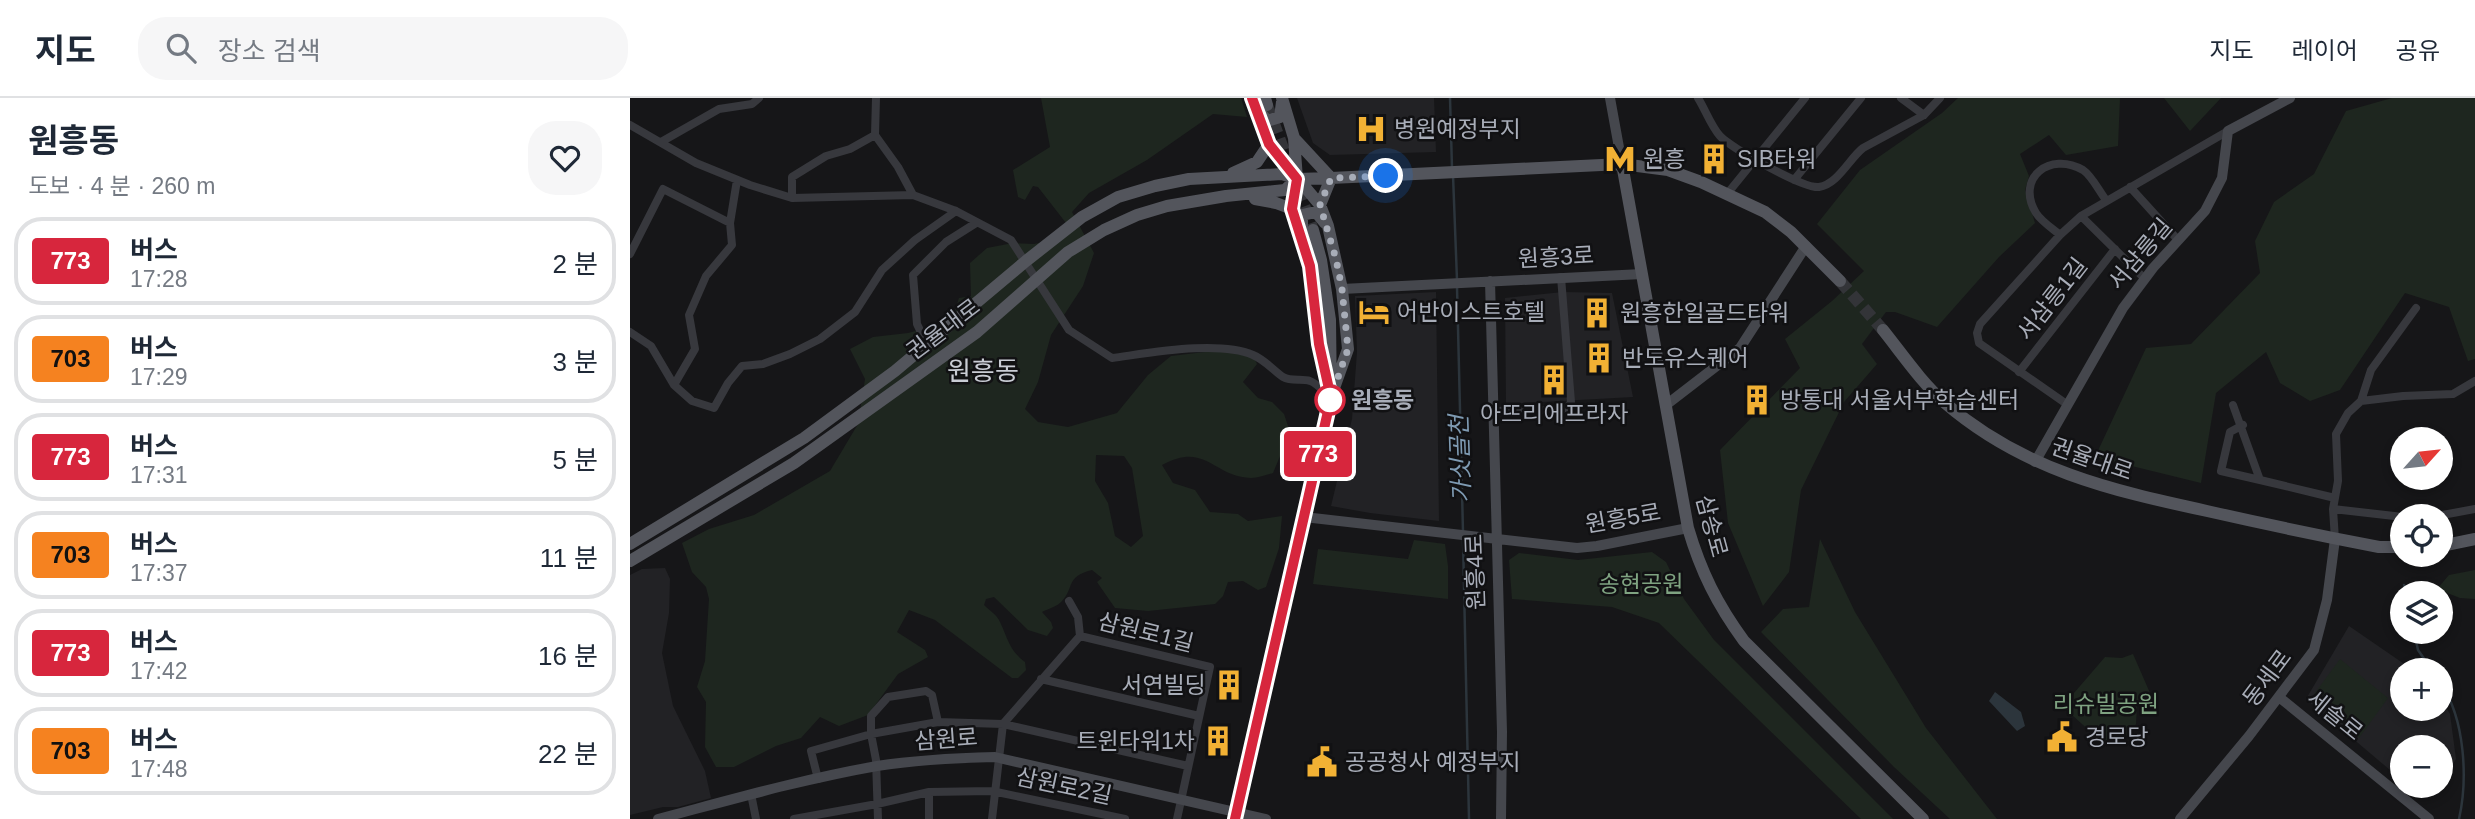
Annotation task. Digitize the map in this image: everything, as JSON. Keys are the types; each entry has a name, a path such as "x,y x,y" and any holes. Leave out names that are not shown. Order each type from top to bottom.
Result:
{"main road":[{"path":"1260,102 1268,121 1280,117 1282,98"},
{"path":"1282,98 1294,138 1297,179 1292,209"},
{"path":"1236,816 1331,398 1348,349 1342,289 1328,226 1320,205 1269,144 1260,102"},
{"path":"1294,138 1331,178 1320,205"},
{"path":"1222,177 1257,162 1269,144"},
{"path":"1622,163 1668,170 1765,212 1806,246 1840,281"},
{"name":"권율대로","path":"630,544 804,438 927,345 1082,217 1118,197 1189,179 1282,174 1297,179 1441,174 1622,163"},
{"name":"삼송로","path":"1622,163 1688,528 1710,588 1744,640 1923,819"},
{"name":"권율대로","path":"630,561 794,463 977,332 1068,252 1086,241 1137,215 1167,206 1285,190 1297,179"},
{"path":"1226,196 1266,200 1292,209 1308,233"},
{"path":"1328,226 1316,212 1301,215 1321,260 1330,320 1331,398"},
{"name":"권율대로","path":"1883,330 1944,402 2035,462 2116,491 2335,539 2390,547"},
{"path":"2453,544 2475,539"}],"street":[{"path":"661,142 719,109 752,104 759,98"},
{"path":"876,98 875,135 898,167 913,195"},
{"path":"1610,98 1622,163"},
{"path":"1699,98 1720,136 1794,180 1807,186 1821,187 1834,179 1863,148 1924,115 1940,98"},
{"path":"1727,194 1805,98"},
{"path":"1794,180 1861,98"},
{"path":"1901,98 1924,115"},
{"path":"2228,131 2290,98"},
{"path":"630,125 696,163 793,198 913,195 956,211 1011,240 1069,330 1112,358 1166,351 1230,349 1253,355 1284,377 1310,381 1331,398"},
{"name":"서삼릉1길","path":"2068,405 1979,343 1977,333 1980,324 2060,235 2081,216 2228,131"},
{"name":"서삼릉길","path":"2035,462 2123,308 2205,211 2222,178 2228,131"},
{"path":"793,198 792,177 826,156 850,149 875,135"},
{"name":"서삼릉1길","path":"2060,235 2037,214 2030,196 2031,182 2040,170 2052,164 2069,164 2085,171 2106,200"},
{"path":"674,385 695,349 689,315 706,276 732,245 730,223 737,180"},
{"path":"2130,187 2178,240"},
{"path":"630,254 663,189 730,223"},
{"path":"630,332 651,346 674,385 692,401 714,408 728,383 742,366 763,364 820,339 855,312 882,270 915,240 956,211"},
{"path":"2081,216 2145,279"},
{"path":"927,345 917,324 913,275 946,242 976,223"},
{"path":"1666,405 1740,348 1806,246"},
{"name":"서삼릉1길","path":"2019,372 2115,249"},
{"name":"원흥3로","path":"1342,289 1642,274"},
{"path":"1492,411 1561,410 1571,402 1561,277"},
{"name":"원흥4로","path":"1490,281 1502,732 1501,819"},
{"path":"2335,539 2333,509 2338,481 2336,434 2348,413 2361,401 2371,370 2416,308"},
{"path":"2361,401 2453,394 2475,381"},
{"path":"2233,405 2260,480"},
{"path":"2242,425 2230,432 2221,471 2335,498"},
{"path":"2333,509 2390,516"},
{"path":"2453,513 2475,509"},
{"name":"원흥5로","path":"1304,517 1577,548 1688,528"},
{"name":"동세로","path":"2180,819 2315,650 2327,600 2335,539"},
{"path":"1069,601 1078,617 1080,636"},
{"name":"삼원로1길","path":"1003,724 1080,636 1210,667 1181,799"},
{"path":"1041,679 1199,716"},
{"path":"878,819 871,716 888,697 926,691 932,695 938,722"},
{"name":"세솔로","path":"2279,697 2429,819"},
{"path":"818,779 811,751 871,734 938,722 1003,724 1188,766"},
{"path":"1000,758 1003,724"},
{"name":"삼원로","path":"658,819 751,794 876,766 950,758 1000,758 1181,799 1236,816 1266,819"},
{"name":"삼원로2길","path":"992,819 1000,758"},
{"path":"794,819 817,817 929,792 996,791"},
{"name":"삼원로2길","path":"996,791 1125,819"},
{"path":"929,792 929,819"},
{"path":"751,794 756,819"},
{"path":"1177,819 1181,799"}],"shaded area":[{"name":"병원예정부지","path":"1297,98 1434,98 1436,152 1330,155 1313,143"},
{"path":"1436,292 1439,521 1331,506 1352,419 1357,352 1355,296"},
{"path":"1563,292 1612,293 1633,397 1506,404 1505,298"},
{"path":"665,568 670,579 669,613 662,653 673,706 705,771 711,798 630,815 630,575 642,569"},
{"path":"2349,626 2396,658 2390,658 2390,721 2451,721 2453,735 2390,735 2390,770 2306,699"},
{"path":"1995,692 2021,712 2025,726 2017,731 1989,701"},
{"path":"2453,736 2456,759 2453,764"}],"green space":[{"path":"1041,98 1241,98 1247,117 1213,114 1147,160 1089,193 1072,212 1094,253 1083,286 1051,335 1038,382 1025,409 1038,422 1068,427 1117,413 1148,375 1171,356 1230,349 1253,355 1257,364 1243,382 1258,398 1272,402 1284,414 1290,432 1273,473 1254,478 1238,476 1199,458 1189,457 1162,465 1173,483 1195,490 1210,512 1238,514 1248,521 1282,516 1279,548 1266,587 1258,590 1243,581 1228,582 1223,596 1215,604 1148,611 1115,608 1097,582 1102,578 1092,570 1074,579 1060,603 1042,612 1053,628 1047,636 1028,630 994,597 986,599 984,605 999,619 1012,649 1025,662 1026,670 1018,678 1012,678 935,620 909,610 897,632 925,650 928,657 898,674 868,715 839,726 820,717 801,738 776,746 734,767 716,767 705,747 706,702 697,687 705,661 709,599 706,587 692,572 682,543 709,529 754,515 830,471 858,424 865,379 850,349 873,337 908,333 951,322 959,298 971,296 970,263 987,248 1057,239 1066,223 1038,187 1033,186 1025,200 1018,197 1013,170 1050,147","holes":["1096,455 1124,456 1132,468 1143,536 1131,547 1115,536 1108,503 1095,481"]},
{"path":"1958,98 2120,98 2118,146 2066,155 2049,135 2020,154 2029,176 2025,190 2035,223 1999,257 1937,327 1895,312 1886,312 1862,344 1877,364 1844,402 1801,490 1789,572 1763,606 1728,523 1720,450 1800,368 1785,339 1864,271 1817,224 1860,170 1942,113"},
{"path":"2164,98 2221,98 2190,131"},
{"path":"2392,98 2475,98 2475,359 2468,361 2449,307 2405,293 2340,390 2310,401 2280,383 2266,352 2216,393 2201,483 2095,457 2146,348 2191,344 2260,273 2255,241 2274,202 2314,174 2346,111"},
{"path":"1820,539 1855,612 1926,728 1997,819 1950,819 1894,767 1761,632 1783,609 1809,607"},
{"path":"1414,540 1445,544 1448,599 1313,584 1318,549 1408,559"},
{"name":"송현공원","path":"1652,552 1666,562 1684,599 1714,640 1893,819 1861,819 1659,623 1612,607 1512,599 1509,560 1519,553 1578,560"},
{"path":"2475,570 2475,599 2453,595 2453,581 2444,581 2449,575"},
{"name":"리슈빌공원","path":"2133,654 2150,693 2137,705 2136,724 2122,741 2102,742 2072,715 2074,693 2105,657 2122,658"},
{"path":"2340,659 2388,698 2359,738 2312,697"}],"waterway":[{"name":"가싯골천","path":"1450,98 1452,168"},
{"name":"가싯골천","path":"1453,175 1457,280"},
{"name":"가싯골천","path":"1457,287 1463,532"},
{"name":"가싯골천","path":"1463,539 1469,819"},
{"path":"2417,644 2424,658"},
{"path":"2453,709 2460,732 2464,768 2459,819"}],"tunnel":[{"path":"1267,105 1313,230"},
{"path":"1840,281 1883,330"}],"bus line":[{"name":"773","path":"1235,819 1331,398 1319,344 1310,266 1292,209 1297,179 1269,144 1252,98"}],"place":[{"name":"병원예정부지","path":"1371,129"},
{"name":"원흥","path":"1620,159"},
{"name":"SIB타워","path":"1714,159"},
{"name":"어반이스트호텔","path":"1374,312"},
{"name":"원흥한일골드타워","path":"1597,313"},
{"name":"반도유스퀘어","path":"1599,358"},
{"name":"아뜨리에프라자","path":"1554,380"},
{"name":"원흥동","path":"1330,400"},
{"name":"방통대 서울서부학습센터","path":"1757,400"},
{"name":"서연빌딩","path":"1229,685"},
{"name":"경로당","path":"2062,737"},
{"name":"트윈타워1차","path":"1218,741"},
{"name":"공공청사 예정부지","path":"1322,762"}],"district":[{"name":"원흥동","path":"983,371"}],"route":[{"path":"1330,400 1348,349 1342,289 1328,226 1320,205 1331,178 1386,176"}]}
